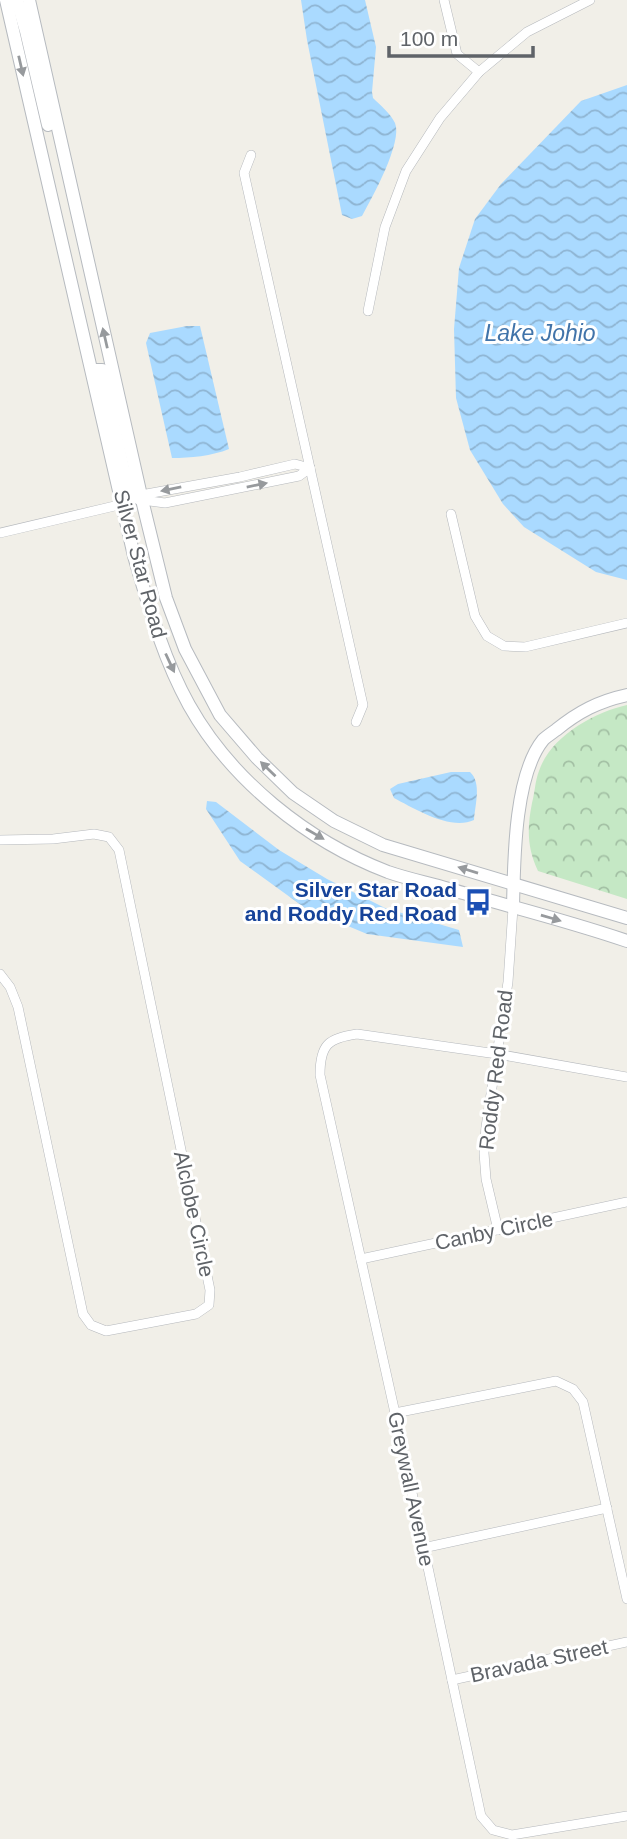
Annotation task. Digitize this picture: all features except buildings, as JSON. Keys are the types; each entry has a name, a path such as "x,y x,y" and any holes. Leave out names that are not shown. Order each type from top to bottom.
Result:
{"main road":[{"name":"Silver Star Road","path":"6,0 134,556 157,635 189,705 223,755 268,799 300,825 345,851 388,872 627,941"},
{"path":"17,0 53,145 63,151"},
{"name":"Silver Star Road","path":"29,0 141,498 166,597 185,649 220,715 257,758 293,793 334,821 383,845 627,918"},
{"path":"92,370 102,370 123,468 134,496 141,498"},
{"path":"123,504 141,524 158,595 171,633 185,649"},
{"path":"513,908 519,804 526,771 543,740 572,717 604,700 627,695"}],"street":[{"path":"444,0 457,54 479,72"},
{"path":"368,311 385,227 406,172 440,118 479,72 527,32 590,0"},
{"path":"251,155 244,173 363,705 356,722"},
{"path":"141,498 295,464 310,468"},
{"path":"141,498 165,503 299,476 310,468"},
{"path":"225,480 228,491"},
{"path":"0,533 123,504"},
{"path":"451,514 475,615 487,636 504,646 525,647 627,623"},
{"name":"Alclobe Circle","path":"0,840 53,839 94,834 109,837 119,850 210,1290 209,1305 196,1314 106,1331 91,1325 83,1314 18,1007 10,987 0,974"},
{"name":"Roddy Red Road","path":"498,1230 486,1179 484,1153 508,982 513,908"},
{"name":"Greywall Avenue","path":"497,1054 357,1034 341,1036 329,1042 320,1058 320,1075 481,1816 493,1830 512,1835 627,1816"},
{"path":"497,1054 627,1077"},
{"name":"Canby Circle","path":"361,1259 627,1202"},
{"path":"395,1413 556,1381 573,1389 583,1402 627,1599"},
{"path":"423,1548 607,1508"},
{"name":"Bravada Street","path":"452,1680 627,1642"}],"green space":[{"path":"627,705 627,899 538,871 530,846 529,829 538,775 553,747 588,720"}],"water":[{"path":"301,0 365,0 376,47 373,98 395,123 395,143 385,170 362,216 352,219 342,215"},
{"name":"Lake Johio","path":"627,85 627,580 596,572 524,527 503,504 470,450 456,398 454,329 459,268 475,219 501,184 581,101"},
{"path":"200,326 229,449 201,456 172,458 146,343 150,333"},
{"path":"451,772 470,772 474,777 477,794 474,820 455,823 433,817 394,798 390,789 398,784"},
{"path":"207,801 216,802 279,850 327,879 385,908 459,930 463,947 367,934 305,908 240,861 206,809"}],"place":[{"name":"Silver Star Road and Roddy Red Road","path":"478,902"}]}
